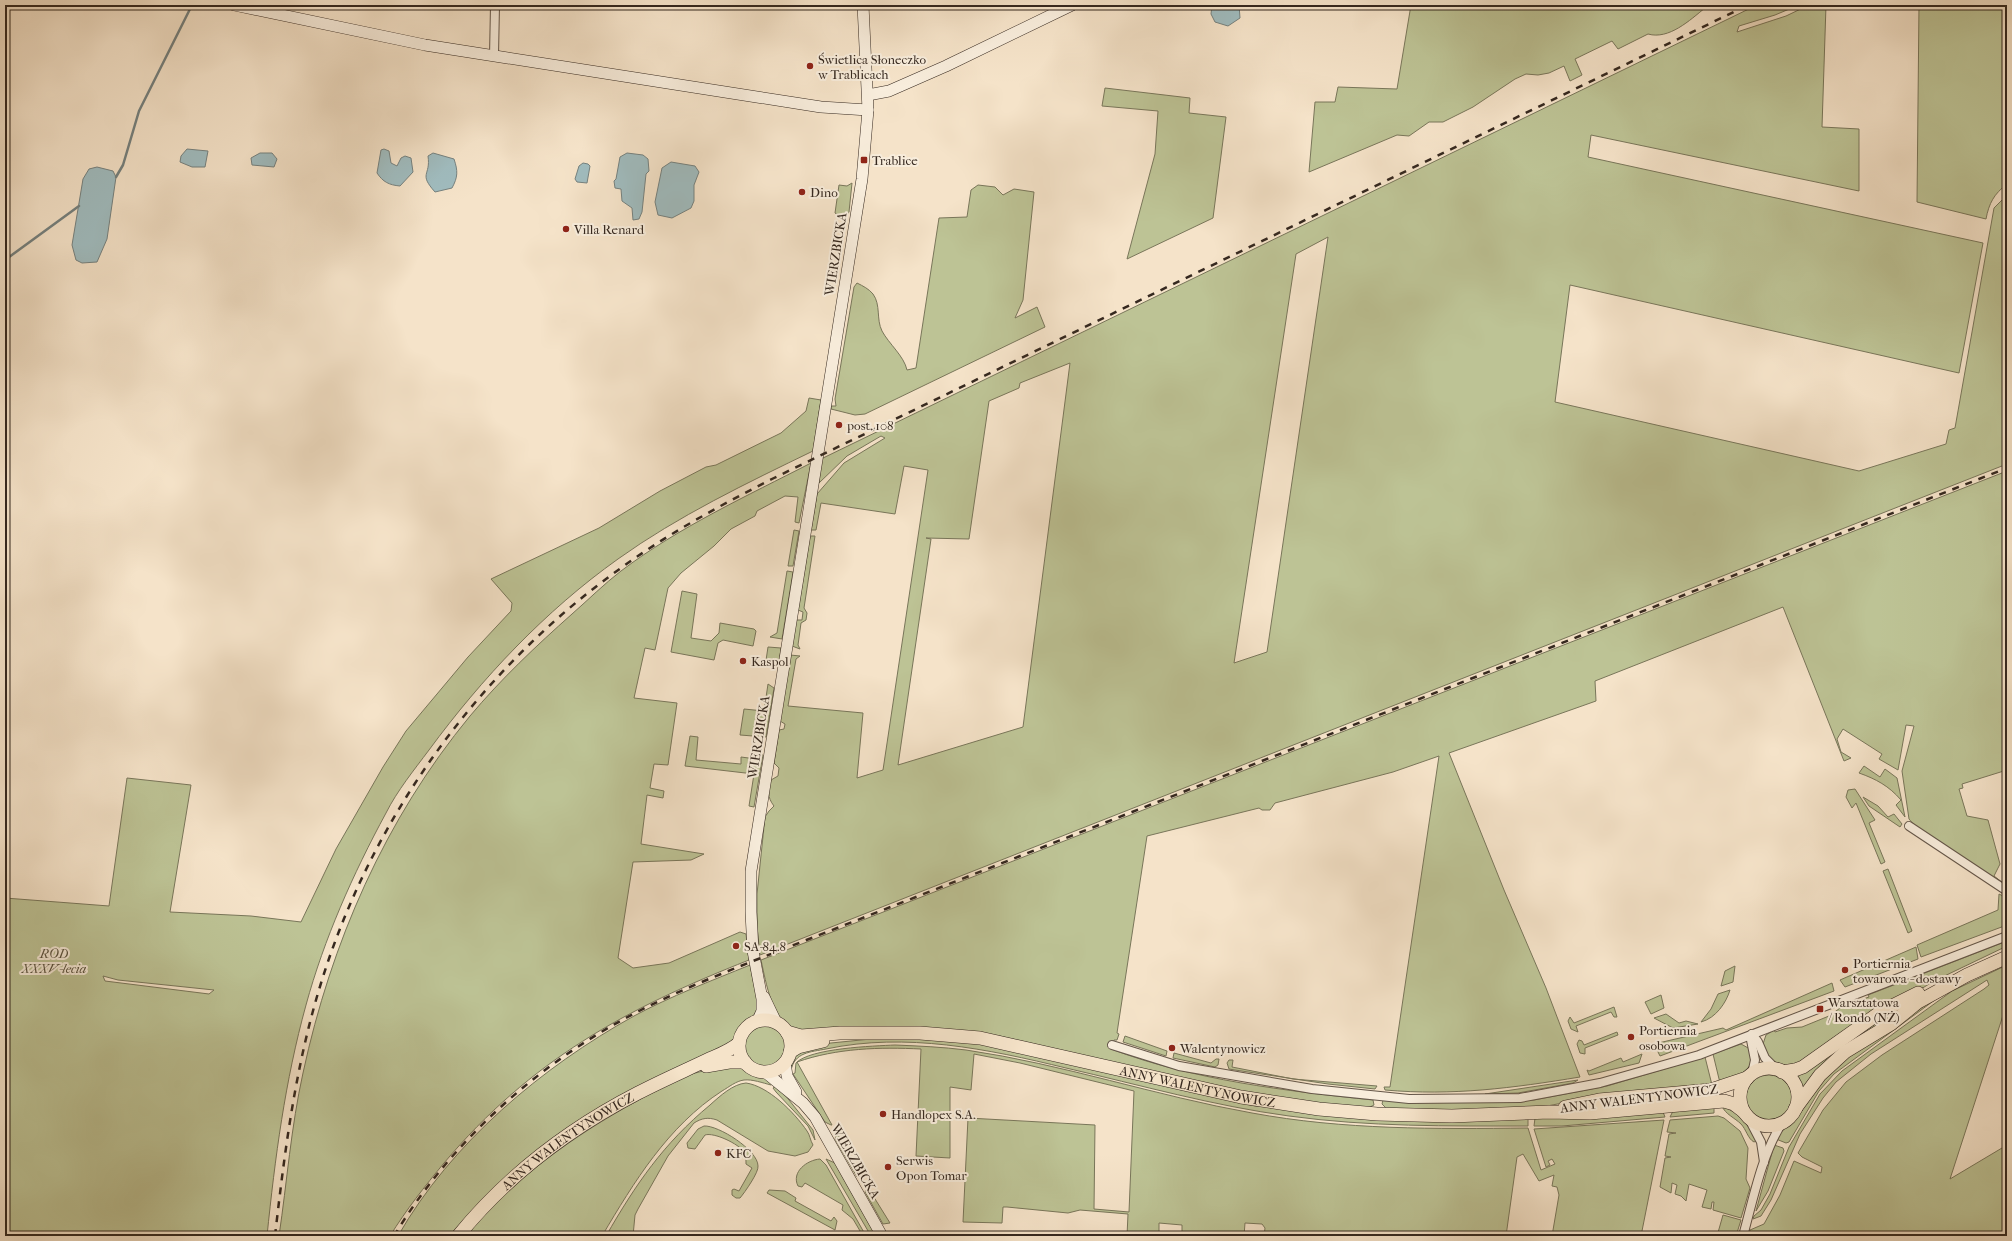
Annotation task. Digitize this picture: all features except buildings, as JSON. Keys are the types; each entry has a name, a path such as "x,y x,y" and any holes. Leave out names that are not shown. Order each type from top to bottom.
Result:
{"main road":[{"path":"2007,948 1882,1012 1799,1069 1764,1069 1750,1076 1740,1092 1740,1104 1746,1115 1763,1126 1782,1123 1789,1118 1820,1075 1845,1052 1891,1024 1918,1002 1967,975 2007,957"},
{"path":"758,1020 776,1022 787,1032 791,1044 787,1057 777,1068 765,1072 756,1070 745,1062 739,1052 739,1043 745,1029 758,1020"},
{"name":"ANNY WALENTYNOWICZ","path":"787,1032 801,1036 869,1033 920,1033 984,1039 1222,1093 1314,1108 1424,1116 1600,1112 1720,1101 1734,1104 1746,1115"},
{"name":"ANNY WALENTYNOWICZ","path":"787,1057 802,1046 869,1033"},
{"name":"ANNY WALENTYNOWICZ","path":"458,1236 514,1178 559,1142 621,1102 693,1069 730,1050 739,1043"},
{"name":"ANNY WALENTYNOWICZ","path":"693,1069 729,1062 745,1062"},
{"path":"1779,1070 1790,1077 1797,1090 1798,1100 1795,1109"},
{"name":"ANNY WALENTYNOWICZ","path":"1530,1113 1599,1100 1711,1090 1750,1076"}],"street":[{"path":"234,5 417,44 821,107 868,110"},
{"path":"494,56 495,5"},
{"name":"WIERZBICKA","path":"758,1020 762,1011 761,989 754,951 752,929 751,871 862,179 868,110 863,5"},
{"path":"868,95 889,91 946,66 1072,5"},
{"path":"1909,826 2007,891"},
{"path":"1112,1045 1179,1066 1312,1089 1409,1098 1508,1098 1537,1095 1620,1078 1699,1055 2007,936"},
{"name":"WIERZBICKA","path":"761,989 776,1022"},
{"path":"1752,1034 1758,1042 1765,1058 1779,1070"},
{"path":"1750,1076 1755,1060 1752,1034"},
{"name":"WIERZBICKA","path":"787,1057 787,1076 803,1102 815,1117 882,1236"},
{"name":"WIERZBICKA","path":"765,1072 803,1102"},
{"path":"1746,1115 1761,1142 1764,1165"},
{"path":"1743,1236 1764,1165 1776,1133 1782,1123"}],"green space":[{"path":"1411,5 1704,5 1705,8 1679,28 1671,32 1656,35 1648,34 1618,49 1612,41 1575,59 1582,75 1570,81 1564,66 1549,73 1538,75 1526,74 1515,79 1473,107 1443,122 1429,122 1409,136 1397,135 1309,172 1315,102 1335,102 1338,87 1397,89"},
{"path":"1757,5 1799,5 1775,15 1739,26 1737,32 1786,16 1809,5 1826,5 1822,127 1859,129 1859,191 1591,135 1588,157 1983,243 1959,373 1570,285 1555,402 1859,471 1946,444 1949,430 1955,428 1994,208 2007,195 2007,464 760,955 757,926 757,894 765,817 774,806 769,797 769,791 771,780 778,776 779,768 774,763 779,730 784,729 785,724 780,721 790,655 800,656 796,659 788,706 863,713 857,778 883,770 928,470 904,466 895,514 821,503 816,530 811,530 817,494 844,463 885,438 881,436 847,456 819,483 821,459","holes":["1328,237 1267,652 1234,663 1296,254","1070,363 1023,727 898,765 931,539 926,538 969,539 989,401 1019,388 1020,383"]},
{"path":"1919,5 2007,5 2007,184 1993,199 1986,219 1917,202"},
{"path":"1105,88 1190,98 1189,113 1226,117 1213,218 1127,259 1155,154 1158,111 1102,106"},
{"path":"852,183 849,212 846,216 841,217 835,213 839,185 847,186"},
{"path":"978,185 995,187 1003,195 1014,189 1034,192 1023,300 1015,318 1037,307 1045,327 865,414 855,415 831,409 831,406 836,406 835,399 854,287 857,283 868,289 873,294 877,303 879,322 882,331 900,355 907,370 916,368 939,218 967,217 971,190"},
{"name":"ROD XXXV-lecia","path":"809,398 821,400 813,451 738,488 664,528 591,579 540,623 493,672 449,723 400,789 362,859 340,907 313,980 292,1062 277,1149 267,1236 5,1236 5,898 109,906 127,778 191,785 170,912 251,916 301,922 336,849 383,767 406,731 468,657 511,611 512,603 491,579 599,528 660,491 706,467 716,465 781,433 806,411","holes":["103,976 118,980 214,990 209,994 105,981"]},
{"path":"811,463 799,523 795,522 798,497 785,496 757,511 755,516 731,529 714,546 681,573 668,588 655,650 645,648 634,698 677,703 668,765 654,764 650,788 664,791 663,798 647,795 641,844 704,854 691,860 633,862 618,958 633,968 669,963 740,932 746,934 749,960 661,998 583,1041 546,1066 511,1095 477,1127 430,1180 390,1236 279,1236 292,1134 299,1093 315,1025 329,977 365,884 387,840 412,797 440,756 470,716 506,676 545,638 621,571 666,540 690,526"},
{"path":"2007,471 2007,770 1962,784 1963,788 1959,789 1967,816 1988,820 2000,864 1994,876 2007,886 1915,826 1909,819 1902,771 1914,726 1906,725 1898,770 1879,759 1882,754 1843,729 1837,739 1841,752 1851,758 1844,761 1783,607 1595,681 1596,701 1449,753 1504,890 1546,988 1580,1077 1531,1085 1483,1090 1410,1092 1385,1090 1384,1087 1390,1087 1439,756 1393,772 1275,803 1270,810 1262,810 1259,808 1147,836 1117,1033 1119,1034 1117,1040 1114,1040 1111,1049 1174,1069 1240,1083 1307,1093 1373,1100 1374,1105 1368,1108 1321,1104 1230,1089 999,1036 798,1030 789,1026 782,1020 776,1011 768,990 761,960"},
{"path":"794,530 799,531 793,566 788,566"},
{"path":"810,536 815,536 804,608 807,613 806,620 801,623 798,645 800,649 792,646 796,620 802,620 803,612 798,610"},
{"path":"787,571 793,572 782,639 770,637 777,633"},
{"path":"682,591 697,594 691,638 711,641 719,633 720,623 754,629 756,631 753,646 723,640 718,643 714,660 671,652"},
{"path":"768,647 781,648 779,664 765,667"},
{"path":"768,684 774,688 766,737 740,735 744,709 764,711"},
{"path":"690,736 698,737 696,760 741,764 741,757 756,759 757,754 763,755 754,807 749,806 754,774 685,766"},
{"path":"1864,766 1880,777 1885,769 1897,778 1905,817 1896,805 1901,800 1892,791 1871,778 1859,773"},
{"path":"1855,789 1875,820 1869,823 1885,862 1881,864 1856,803 1852,808 1846,797 1848,790"},
{"path":"1863,797 1878,806 1888,817 1894,814 1902,824 1900,827 1869,806"},
{"path":"1888,869 1912,931 1908,933 1883,871"},
{"path":"1999,894 2007,898 2007,925 1921,957 1917,945 1998,910"},
{"path":"2007,941 2007,946 1934,981 1802,1062 1783,1066 1774,1062 1768,1057 1763,1044 1766,1035 1774,1030 1775,1032 1787,1028 1802,1027 1829,1016 1843,1006 1869,997 1868,995"},
{"path":"1916,947 1918,959 1845,987 1840,980"},
{"path":"750,965 758,1004 756,1012 740,1027 733,1042 650,1081 476,1208 451,1236 398,1236 420,1202 444,1170 501,1110 533,1084 600,1036 634,1016 677,995"},
{"path":"2007,965 2007,1003 1950,1179 2007,1145 2007,1236 1748,1236 1750,1230 1764,1224 1780,1195 1794,1161 1821,1173 1822,1167 1802,1157 1798,1153 1823,1110 1846,1082 1882,1055 1984,989 1989,985 1987,980 1871,1054 1836,1082 1823,1098 1800,1134 1771,1200 1761,1216 1753,1219 1754,1216 1761,1210 1770,1194 1789,1147 1820,1094 1842,1071 1952,991"},
{"path":"1735,966 1733,982 1721,986 1725,971"},
{"path":"1832,983 1834,991 1660,1056 1654,1044 1723,1028 1726,1030"},
{"path":"1730,990 1726,1000 1716,1014 1701,1022 1711,1009 1718,994"},
{"path":"1947,991 1834,1074 1819,1091 1789,1142 1786,1143 1776,1139 1780,1132 1797,1118 1816,1086 1842,1060"},
{"path":"1661,995 1664,1008 1651,1014 1645,1002"},
{"path":"1907,1003 1908,1005 1803,1088 1796,1076"},
{"path":"1614,1007 1617,1017 1614,1017 1611,1012 1576,1026 1578,1032 1571,1029 1568,1021 1570,1017 1574,1023"},
{"path":"1666,1014 1679,1023 1686,1021 1698,1024 1673,1028 1654,1018"},
{"path":"764,1025 779,1031 785,1046 779,1061 764,1067 749,1061 743,1046 749,1031"},
{"path":"1617,1032 1618,1035 1585,1048 1585,1054 1580,1053 1577,1044 1579,1040 1582,1041 1584,1045"},
{"path":"1125,1036 1167,1051 1166,1056 1123,1042"},
{"path":"881,1038 978,1043 1255,1106 1528,1119 1528,1126 1438,1126 1379,1124 1319,1120 1289,1116 1233,1107 1177,1095 1037,1061 977,1049 947,1045 886,1042 856,1044 826,1049 809,1052 799,1056 791,1071 791,1065 796,1054 821,1044"},
{"path":"1741,1044 1750,1049 1752,1057 1751,1063 1744,1072 1720,1083 1713,1054"},
{"path":"895,1045 949,1048 1038,1063 1180,1098 1286,1119 1321,1123 1390,1127 1528,1128 1541,1170 1555,1164 1552,1159 1548,1161 1550,1165 1546,1167 1534,1129 1664,1120 1641,1236 1552,1236 1559,1195 1557,1187 1552,1186 1554,1175 1539,1181 1523,1154 1517,1157 1506,1236 1264,1236 1265,1228 1262,1224 1245,1223 1244,1236 1182,1236 1182,1225 1159,1223 1159,1236 1127,1236 1128,1214 1080,1210 1068,1213 1003,1207 1002,1223 963,1222 968,1118 1095,1125 1094,1209 1129,1212 1134,1091 1020,1063 974,1054 971,1090 950,1087 950,1158 916,1156 921,1049 890,1048 843,1051 812,1057 798,1062 803,1058 814,1054 858,1047"},
{"path":"1174,1053 1211,1063 1216,1059 1219,1059 1218,1065 1215,1067 1173,1058"},
{"path":"1642,1054 1639,1063 1589,1075 1587,1070 1589,1071 1621,1058 1623,1062"},
{"path":"1705,1057 1712,1085 1599,1096 1547,1106 1482,1110 1387,1109 1382,1104 1383,1100 1405,1102 1534,1100 1607,1086"},
{"path":"1229,1060 1233,1060 1232,1067 1287,1078 1229,1069 1227,1063"},
{"path":"797,1062 832,1125 825,1122 793,1074 795,1073"},
{"path":"743,1067 754,1074 775,1082 771,1085 750,1080 735,1083 703,1105 685,1121 654,1156 627,1195 602,1236 466,1236 484,1215 524,1177 567,1144 590,1129 661,1088 686,1076 708,1070"},
{"path":"1764,1075 1774,1075 1782,1079 1788,1085 1792,1093 1792,1103 1788,1111 1782,1117 1774,1121 1764,1121 1756,1117 1750,1111 1746,1103 1746,1093 1750,1085 1756,1079"},
{"path":"1297,1079 1377,1086 1375,1089"},
{"path":"1578,1080 1573,1083 1518,1093 1485,1094"},
{"path":"746,1083 754,1085 772,1094 788,1108 808,1133 813,1145 808,1152 795,1156 768,1151 717,1120 705,1118 700,1120 694,1123 668,1156 635,1215 633,1236 606,1236 628,1199 664,1150 693,1120 722,1094 736,1086"},
{"path":"777,1085 813,1130 815,1140 808,1126 773,1088"},
{"path":"1722,1106 1743,1120 1758,1140 1754,1142 1752,1141 1741,1124 1728,1114"},
{"path":"1714,1107 1714,1113 1670,1117 1673,1111"},
{"path":"1663,1112 1665,1117 1562,1126 1534,1126 1535,1118"},
{"path":"1718,1116 1724,1118 1740,1131 1748,1148 1746,1179 1750,1188 1741,1218 1713,1210 1714,1202 1712,1202 1711,1209 1702,1207 1707,1190 1689,1184 1686,1201 1681,1196 1675,1194 1677,1185 1672,1183 1671,1193 1660,1187 1665,1158 1671,1157 1665,1156 1669,1134 1676,1133 1667,1132 1670,1120"},
{"path":"704,1126 727,1134 745,1146 756,1160 758,1169 740,1198 736,1198 732,1195 732,1190 734,1189 739,1191 752,1168 746,1164 744,1152 741,1149 726,1139 714,1135 705,1135 695,1149 688,1148 687,1143 698,1129"},
{"path":"837,1133 861,1175 857,1177 835,1139"},
{"path":"1774,1145 1783,1148 1784,1151 1768,1191 1756,1211"},
{"path":"820,1159 826,1165 866,1236 863,1236 853,1219 842,1210 843,1205 805,1183 802,1187 798,1186 796,1181 798,1172 805,1164"},
{"path":"826,1159 835,1163 876,1236 871,1236"},
{"path":"867,1186 890,1223 883,1224 865,1192"},
{"path":"769,1190 785,1191 796,1198 795,1201 831,1221 834,1217 837,1221 835,1230 767,1193"},
{"path":"1723,1215 1741,1220 1736,1236 1717,1236"}],"water":[{"path":"1212,5 1239,5 1240,18 1228,26 1215,22 1211,14"},
{"path":"187,149 208,151 205,167 192,167 180,162 181,156"},
{"path":"384,149 389,151 391,163 397,166 401,158 405,156 411,158 413,172 400,186 387,182 377,173 381,150"},
{"path":"260,153 272,153 277,159 274,167 252,165 251,158"},
{"path":"433,153 454,159 457,174 452,188 435,192 427,181 426,174 428,167 428,156"},
{"path":"627,153 643,155 648,159 649,171 646,174 642,212 639,219 633,220 632,208 622,201 621,189 615,188 614,181 616,179 620,157"},
{"path":"671,162 695,166 699,172 694,185 694,201 691,208 672,218 658,215 655,202 662,168"},
{"path":"583,163 590,166 587,183 577,182 575,179 579,166"},
{"path":"97,167 113,171 116,177 107,239 97,262 82,263 76,260 72,245 83,179 89,169"}],"waterway":[{"path":"116,177 123,165 139,111 192,5"},
{"path":"5,260 79,206"}],"railway":[{"path":"275,1236 291,1117 308,1029 337,936 364,874 396,815 432,758 473,705 519,655 568,609 639,555 715,509 774,478 1748,5"},
{"path":"394,1236 440,1171 466,1141 495,1112 557,1061 590,1039 654,1003 748,963 2007,468"}],"place":[{"name":"Świetlica Słoneczko w Trablicach","path":"810,66"},
{"name":"Trablice","path":"864,160"},
{"name":"Dino","path":"802,192"},
{"name":"Villa Renard","path":"566,229"},
{"name":"post. 108","path":"839,425"},
{"name":"Kaspol","path":"743,661"},
{"name":"SA-84.8","path":"736,946"},
{"name":"Portiernia towarowa - dostawy","path":"1845,970"},
{"name":"Warsztatowa / Rondo (NŻ)","path":"1820,1009"},
{"name":"Portiernia osobowa","path":"1631,1037"},
{"name":"Walentynowicz","path":"1172,1048"},
{"name":"Handlopex S.A.","path":"883,1114"},
{"name":"KFC","path":"718,1153"},
{"name":"Serwis Opon Tomar","path":"888,1167"}]}
